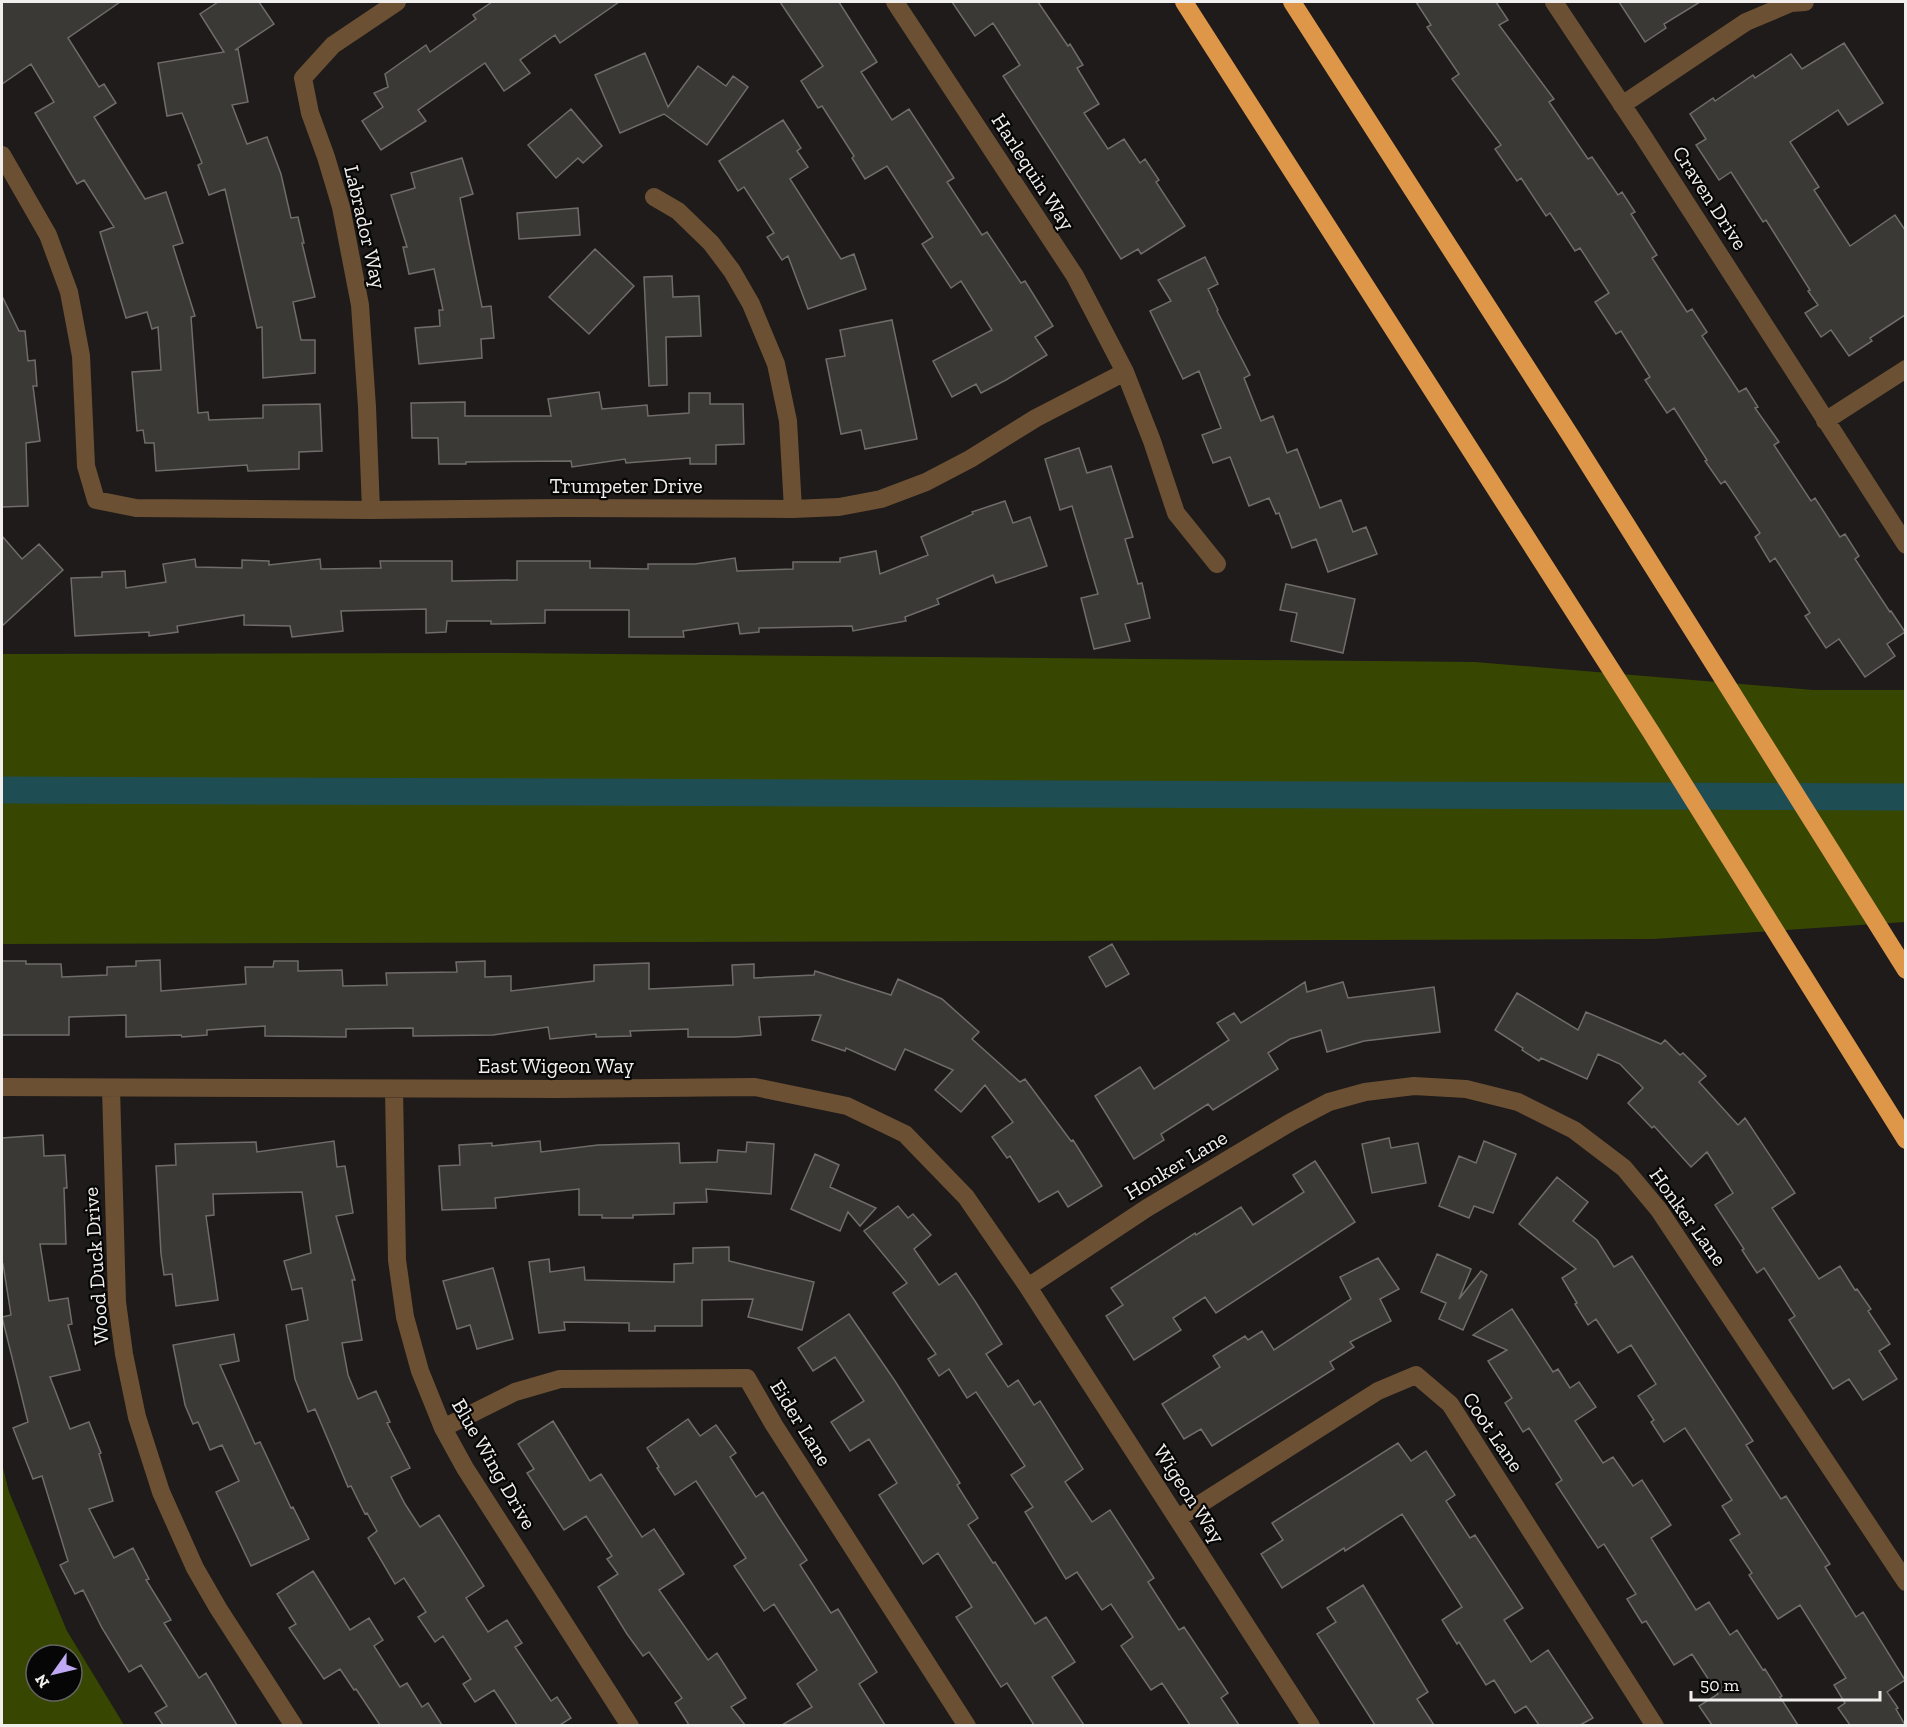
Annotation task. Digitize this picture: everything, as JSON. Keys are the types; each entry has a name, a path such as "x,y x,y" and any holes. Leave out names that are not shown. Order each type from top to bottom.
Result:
{"highway":[{"path":"1184,2 1651,732 1905,1140"},
{"path":"1293,2 1566,428 1905,970"}],"street":[{"name":"Labrador Way","path":"370,510 368,407 360,305 341,207 310,113 303,78 333,45 397,2"},
{"name":"Harlequin Way","path":"895,2 1075,276 1125,372 1152,441 1176,513 1217,564"},
{"name":"Craven Drive","path":"1554,2 1905,546"},
{"path":"1622,105 1746,22 1791,3 1805,2"},
{"name":"Trumpeter Drive","path":"2,155 48,235 69,292 81,356 86,466 96,500 136,508 370,510 839,507 881,499 926,482 970,459 1036,418 1125,372"},
{"path":"654,197 678,211 711,243 732,271 751,304 776,364 788,421 793,509"},
{"path":"1826,421 1905,369"},
{"name":"Honker Lane","path":"1028,1287 1147,1208 1291,1122 1329,1102 1365,1092 1414,1086 1466,1089 1518,1102 1574,1130 1624,1168 1659,1210 1905,1582"},
{"name":"East Wigeon Way","path":"2,1087 394,1089 755,1087 847,1106 905,1134 966,1197 1028,1287"},
{"name":"Wood Duck Drive","path":"111,1088 117,1302 136,1417 161,1492 195,1568 218,1608 294,1725"},
{"name":"Blue Wing Drive","path":"394,1089 397,1260 405,1317 420,1371 443,1428 465,1468 630,1725"},
{"name":"Wigeon Way","path":"1028,1287 1311,1725"},
{"name":"Coot Lane","path":"1178,1518 1378,1391 1416,1375 1450,1404 1655,1725"},
{"name":"Eider Lane","path":"443,1428 515,1392 561,1378 747,1378 774,1425 968,1725"}],"green space":[{"path":"497,653 1475,662 1813,690 1905,690 1905,922 1653,939 2,944 2,654"},
{"path":"2,1464 9,1492 67,1631 74,1643 24,1643 24,1703 84,1703 84,1659 124,1725 2,1725"}],"building":[{"path":"2,2 120,2 68,38 99,87 104,84 116,103 94,117 145,199 166,192 183,243 173,246 195,316 191,317 198,413 208,412 209,420 263,418 263,405 320,404 322,451 299,452 299,469 248,471 247,465 156,471 154,443 145,443 143,430 137,431 132,372 161,370 158,327 152,329 147,312 126,318 100,232 114,227 84,180 77,184 35,113 54,102 31,64 2,84"},
{"path":"218,2 259,2 274,24 235,50 238,49 248,102 232,105 247,144 267,137 281,174 291,218 298,217 315,297 293,302 301,340 315,340 315,373 263,378 262,327 257,328 225,189 209,195 198,165 202,163 182,113 167,116 158,63 224,52 200,14"},
{"path":"492,2 619,2 560,43 555,35 520,60 530,73 504,91 485,63 418,110 426,121 381,150 362,121 383,107 374,93 388,87 385,74 426,45 430,52 476,19 473,15"},
{"path":"780,2 839,2 877,62 861,72 892,120 909,109 954,178 947,182 982,235 987,232 1021,283 1025,281 1053,326 1035,337 1047,355 981,393 976,384 952,397 933,361 992,330 961,281 951,288 922,244 933,237 887,166 865,179 852,158 854,156 822,106 818,108 801,81 823,66"},
{"path":"952,2 1038,2 1083,65 1077,68 1099,104 1084,113 1108,149 1124,139 1140,163 1145,159 1159,180 1156,182 1185,226 1141,254 1138,249 1121,259 1003,76 1020,65 993,23 975,36"},
{"path":"1416,2 1496,2 1508,20 1499,25 1554,99 1549,102 1588,159 1592,157 1618,195 1622,192 1635,212 1631,214 1657,255 1652,258 1687,312 1692,309 1707,332 1702,336 1739,392 1746,388 1758,407 1755,408 1779,442 1774,445 1811,501 1815,498 1840,537 1845,534 1859,556 1855,559 1905,632 1887,644 1895,656 1865,677 1839,639 1826,648 1805,616 1810,613 1775,558 1770,562 1755,537 1760,533 1725,481 1721,484 1674,408 1667,413 1645,380 1650,377 1621,331 1616,334 1595,302 1609,293 1580,248 1575,251 1550,213 1546,216 1521,178 1517,181 1495,149 1501,145 1452,79 1459,74 1427,27 1431,25"},
{"path":"1619,2 1700,2 1664,24 1666,28 1645,42"},
{"path":"1844,43 1883,103 1848,125 1838,110 1790,142 1819,187 1814,190 1850,246 1895,215 1905,230 1905,315 1870,338 1872,341 1849,356 1831,330 1821,337 1805,313 1818,305 1808,291 1810,290 1766,220 1763,222 1731,172 1719,180 1696,145 1706,139 1690,114 1713,98 1715,101 1753,75 1755,78 1791,54 1802,69"},
{"path":"645,53 668,107 698,66 726,86 733,76 748,87 707,145 664,114 620,133 595,75"},
{"path":"571,109 602,146 583,163 578,158 556,178 528,145"},
{"path":"783,120 801,148 797,151 808,167 790,179 841,259 854,254 866,289 808,309 788,256 782,260 767,237 774,233 744,187 738,191 719,161"},
{"path":"462,158 473,194 460,198 482,307 491,306 494,338 481,339 482,358 419,364 415,328 440,326 439,310 443,310 434,269 409,274 403,247 407,247 391,195 415,188 411,173"},
{"path":"578,208 580,235 519,239 517,213"},
{"path":"595,249 634,286 589,334 549,297"},
{"path":"1205,257 1218,284 1208,289 1250,375 1244,378 1261,421 1273,416 1287,453 1297,449 1320,508 1341,500 1353,532 1366,527 1377,554 1328,572 1316,539 1292,548 1279,513 1276,514 1269,498 1249,506 1230,457 1213,463 1202,435 1221,428 1199,371 1183,379 1150,311 1171,301 1158,280"},
{"path":"672,276 673,297 699,296 701,336 666,337 667,385 649,386 644,277"},
{"path":"2,296 19,331 25,331 28,361 35,360 37,386 33,386 40,441 26,443 28,506 2,507"},
{"path":"892,320 917,439 865,449 861,430 841,434 826,359 845,356 840,330"},
{"path":"599,392 602,409 647,405 648,416 689,413 689,393 710,393 710,404 743,404 744,444 716,445 716,464 690,464 690,458 626,463 625,459 572,467 571,461 439,464 438,438 412,438 411,403 465,402 465,416 551,416 548,399"},
{"path":"1079,448 1087,473 1111,466 1133,537 1125,539 1138,584 1142,583 1150,618 1125,624 1130,641 1094,649 1081,598 1098,594 1072,506 1060,510 1045,459"},
{"path":"1005,501 1013,523 1030,517 1047,566 996,583 993,575 937,599 939,604 905,617 906,621 853,631 852,626 759,628 759,632 740,634 738,623 683,631 684,637 629,637 629,610 545,610 545,623 491,624 491,621 447,621 446,632 426,633 426,609 341,611 343,631 292,637 290,626 244,625 244,615 177,626 178,632 149,636 149,632 75,636 71,578 102,577 102,572 125,571 126,588 166,582 163,564 195,559 196,567 242,568 242,560 269,561 269,565 320,559 321,569 381,568 380,561 452,561 452,581 517,580 517,561 590,561 590,568 648,569 648,564 695,564 735,558 737,571 793,569 793,562 840,562 840,558 876,551 880,574 928,555 921,537 973,514 972,512"},
{"path":"2,536 22,559 39,544 63,570 2,626"},
{"path":"1286,584 1355,599 1343,653 1291,641 1297,613 1280,610"},
{"path":"1112,944 1129,974 1106,987 1089,957"},
{"path":"160,960 161,991 246,984 245,967 273,967 274,961 298,961 298,971 342,970 343,986 387,985 386,973 457,972 456,962 485,961 485,977 511,976 511,991 594,981 594,965 649,963 649,989 733,985 732,965 754,964 754,978 814,975 815,971 891,995 898,979 942,999 979,1032 972,1039 1020,1082 1025,1079 1071,1141 1073,1140 1102,1186 1068,1207 1058,1191 1039,1202 1010,1156 1007,1158 992,1137 1013,1122 985,1085 961,1112 935,1090 953,1070 905,1049 895,1070 846,1048 845,1051 812,1040 821,1015 759,1017 761,1035 736,1037 688,1037 688,1029 630,1031 631,1036 596,1037 596,1034 550,1039 548,1027 493,1035 413,1036 413,1028 346,1029 346,1037 265,1036 265,1026 207,1030 207,1035 182,1037 181,1035 126,1037 126,1015 69,1017 69,1035 2,1035 2,961 61,964 62,977 107,975 107,967 136,966 136,961"},
{"path":"1305,982 1307,992 1343,982 1348,998 1434,987 1440,1032 1364,1041 1327,1052 1321,1030 1290,1039 1268,1053 1278,1069 1213,1110 1208,1104 1161,1134 1164,1140 1134,1159 1095,1096 1140,1067 1154,1089 1229,1040 1217,1023 1234,1013 1241,1023"},
{"path":"1517,993 1578,1030 1586,1012 1661,1044 1665,1040 1680,1055 1683,1053 1706,1076 1699,1082 1738,1125 1745,1118 1795,1193 1772,1208 1819,1279 1840,1266 1855,1290 1857,1289 1871,1309 1868,1311 1890,1344 1879,1351 1897,1379 1863,1400 1849,1379 1833,1389 1789,1320 1795,1316 1764,1268 1757,1273 1715,1205 1733,1193 1707,1152 1691,1167 1654,1126 1652,1128 1628,1103 1643,1088 1620,1064 1598,1054 1587,1079 1541,1058 1539,1061 1495,1030"},
{"path":"43,1135 44,1156 65,1155 66,1244 40,1244 49,1301 68,1298 72,1324 68,1325 80,1370 50,1377 70,1429 89,1422 101,1453 99,1454 113,1501 89,1509 114,1558 133,1548 149,1579 146,1580 171,1620 164,1623 199,1678 206,1673 237,1725 163,1725 155,1713 167,1706 141,1665 129,1672 102,1628 83,1590 75,1594 60,1565 68,1561 42,1476 33,1479 13,1428 28,1422 2,1317 11,1315 2,1264 2,1138"},
{"path":"1389,1138 1391,1148 1418,1143 1426,1183 1372,1193 1362,1144"},
{"path":"334,1141 337,1167 345,1166 353,1213 336,1216 355,1280 352,1280 362,1340 342,1343 348,1375 358,1399 376,1391 390,1422 387,1423 410,1468 391,1477 405,1504 420,1527 439,1515 484,1586 466,1598 488,1632 507,1620 522,1643 515,1647 551,1701 557,1697 571,1718 560,1725 517,1725 494,1690 475,1702 463,1684 471,1679 443,1636 435,1642 418,1617 426,1612 404,1578 395,1584 368,1538 377,1531 367,1513 365,1514 351,1486 348,1487 315,1409 308,1412 295,1379 286,1325 308,1320 302,1288 292,1290 284,1261 311,1253 302,1192 213,1194 214,1215 206,1216 218,1300 176,1306 172,1274 164,1275 156,1166 176,1165 175,1144 256,1142 257,1152"},
{"path":"540,1141 541,1152 598,1145 679,1143 680,1163 717,1162 718,1150 746,1152 747,1142 774,1144 771,1194 706,1189 707,1202 674,1203 674,1214 633,1215 633,1218 579,1215 579,1189 495,1198 496,1208 442,1210 439,1166 460,1165 459,1145 492,1143 492,1146"},
{"path":"1484,1141 1516,1154 1493,1213 1474,1206 1469,1218 1439,1206 1459,1156 1476,1163"},
{"path":"815,1154 839,1165 830,1187 876,1208 860,1226 848,1212 840,1231 791,1209"},
{"path":"1315,1161 1355,1222 1216,1313 1205,1297 1173,1318 1181,1330 1134,1360 1106,1316 1123,1305 1111,1288 1195,1233 1196,1235 1241,1207 1253,1225 1304,1192 1293,1175"},
{"path":"1557,1177 1588,1202 1573,1221 1597,1240 1614,1267 1632,1256 1753,1441 1746,1445 1781,1499 1786,1496 1830,1564 1825,1567 1856,1617 1863,1612 1905,1680 1887,1692 1898,1708 1896,1709 1905,1725 1850,1725 1838,1708 1845,1703 1834,1685 1846,1678 1800,1605 1778,1619 1749,1575 1752,1573 1730,1540 1740,1534 1722,1506 1732,1500 1685,1428 1664,1442 1651,1422 1654,1420 1638,1396 1656,1384 1631,1345 1618,1353 1596,1319 1588,1325 1562,1278 1576,1269 1519,1224"},
{"path":"898,1206 908,1218 913,1214 931,1235 914,1249 939,1285 956,1273 975,1301 1002,1344 986,1354 1008,1387 1018,1380 1034,1405 1040,1401 1083,1469 1065,1482 1092,1522 1110,1510 1154,1578 1148,1582 1179,1630 1184,1627 1228,1693 1221,1698 1239,1725 1190,1725 1162,1683 1151,1690 1121,1646 1133,1637 1111,1604 1102,1610 1077,1572 1066,1579 1025,1512 1033,1507 1011,1475 1025,1466 976,1392 967,1398 949,1369 939,1376 928,1359 936,1354 893,1293 907,1283 864,1231"},
{"path":"729,1247 729,1261 814,1282 802,1330 748,1317 753,1299 702,1300 702,1326 655,1326 655,1331 629,1331 629,1323 564,1322 565,1330 539,1333 529,1262 549,1259 550,1272 584,1267 585,1280 674,1282 674,1264 693,1263 693,1248"},
{"path":"1437,1254 1471,1269 1459,1299 1481,1271 1487,1275 1463,1330 1439,1319 1446,1303 1421,1292"},
{"path":"1378,1258 1399,1289 1380,1299 1391,1321 1350,1342 1354,1347 1330,1362 1334,1369 1212,1446 1201,1429 1184,1439 1162,1404 1220,1367 1213,1356 1245,1336 1248,1340 1262,1331 1274,1350 1351,1299 1340,1277"},
{"path":"493,1268 513,1339 477,1349 470,1325 457,1329 443,1281"},
{"path":"1512,1309 1553,1372 1558,1369 1570,1388 1579,1382 1596,1407 1575,1421 1603,1463 1613,1457 1633,1486 1642,1480 1671,1525 1651,1538 1696,1610 1709,1602 1730,1635 1737,1630 1763,1670 1765,1669 1798,1725 1712,1725 1699,1706 1718,1694 1692,1654 1674,1665 1646,1621 1642,1623 1627,1599 1636,1594 1604,1544 1598,1548 1556,1484 1562,1480 1529,1428 1523,1432 1505,1403 1512,1398 1488,1361 1507,1350 1473,1335"},
{"path":"849,1314 960,1483 957,1485 978,1518 968,1525 1035,1624 1046,1617 1075,1662 1052,1677 1084,1725 1034,1725 1007,1683 1001,1687 956,1617 972,1607 938,1553 923,1564 879,1495 897,1483 869,1439 850,1451 831,1422 864,1401 835,1357 813,1371 798,1348"},
{"path":"234,1334 239,1361 220,1365 255,1444 260,1442 291,1508 293,1507 309,1539 251,1566 216,1492 239,1481 222,1445 210,1450 198,1422 193,1424 185,1405 173,1345"},
{"path":"688,1419 700,1436 716,1425 736,1453 730,1457 756,1497 763,1492 807,1560 800,1565 831,1613 838,1609 877,1672 859,1684 885,1725 782,1725 812,1707 797,1684 817,1670 774,1604 764,1611 734,1566 746,1558 696,1481 675,1495 657,1468 659,1467 647,1448"},
{"path":"553,1421 590,1481 601,1474 642,1537 654,1529 684,1574 659,1590 708,1660 717,1653 746,1698 731,1707 745,1725 689,1725 675,1703 682,1698 649,1652 643,1656 627,1634 598,1587 618,1574 607,1559 612,1556 586,1516 564,1530 527,1473 534,1469 518,1444"},
{"path":"1398,1443 1411,1461 1426,1451 1455,1495 1446,1501 1470,1538 1475,1535 1523,1608 1504,1620 1531,1662 1548,1650 1593,1718 1580,1725 1539,1725 1526,1706 1515,1713 1494,1680 1486,1685 1442,1620 1462,1607 1402,1514 1282,1588 1261,1554 1283,1540 1272,1523"},
{"path":"313,1571 350,1630 369,1618 383,1640 374,1646 400,1687 407,1683 422,1707 428,1703 442,1725 380,1725 340,1669 324,1679 289,1628 296,1624 277,1594"},
{"path":"1363,1585 1428,1692 1417,1699 1434,1725 1375,1725 1317,1634 1336,1622 1327,1608"}],"waterway":[{"path":"2,790 1906,797"}]}
